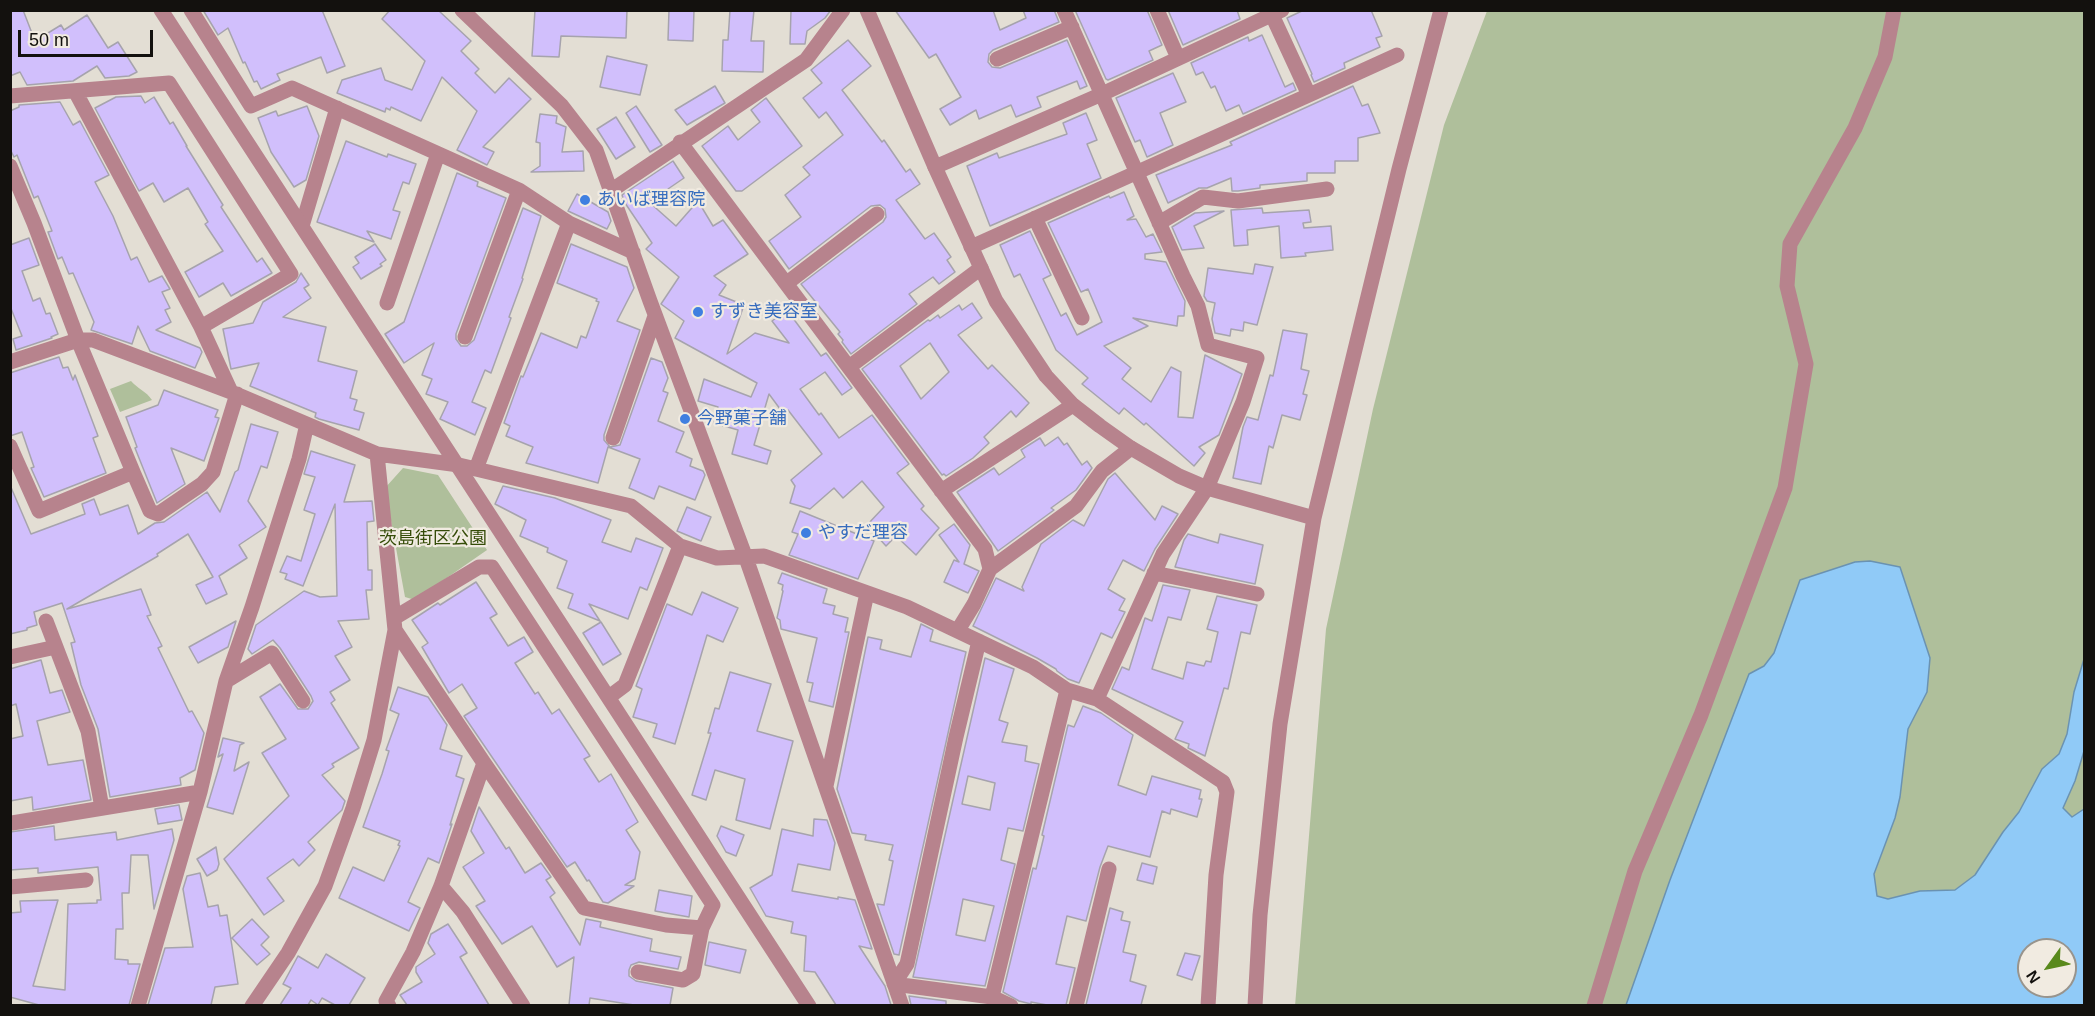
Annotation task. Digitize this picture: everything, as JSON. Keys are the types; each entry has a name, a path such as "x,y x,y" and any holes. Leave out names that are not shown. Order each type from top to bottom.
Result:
{"street":[{"path":"161,10 809,1005"},
{"path":"191,10 251,106 292,88 519,190 569,223 633,252"},
{"path":"462,10 562,106 596,150 655,316 746,558 902,1005"},
{"path":"612,190 680,142 806,60 843,10"},
{"path":"867,10 996,301 1040,367 1073,405 1131,448 1179,476 1207,488 1314,518"},
{"path":"1064,10 1198,306 1208,345 1257,358 1243,402 1207,488 1163,554 1097,699"},
{"path":"1157,10 1178,58"},
{"path":"1255,1005 1260,915 1280,724 1314,518 1399,169 1441,10"},
{"path":"1594,1005 1635,871 1701,715 1785,488 1806,364 1787,286 1790,244 1855,128 1885,57 1894,10"},
{"path":"935,167 1178,58 1267,14 1309,95"},
{"path":"997,59 1072,27"},
{"path":"971,247 1397,55"},
{"path":"10,96 169,83 291,274 201,327"},
{"path":"10,166 78,340 150,511 158,514 202,484 213,472 234,393 75,91"},
{"path":"302,226 337,108"},
{"path":"680,142 985,549 990,569"},
{"path":"387,303 438,154"},
{"path":"1159,223 1203,197 1238,201 1327,189"},
{"path":"465,337 519,190"},
{"path":"787,284 877,214"},
{"path":"1035,218 1082,318"},
{"path":"476,469 569,223"},
{"path":"849,366 981,268"},
{"path":"613,438 655,316"},
{"path":"10,362 78,340 93,340 234,393 377,454 459,465 631,506 680,546 717,558 764,556 907,607 1033,667 1067,690 1097,699 1223,782 1227,792 1216,875 1208,1005"},
{"path":"941,491 1073,405"},
{"path":"138,1005 200,792 226,681 277,527 307,424"},
{"path":"10,446 39,511 134,471"},
{"path":"957,630 974,604 990,569 1076,506 1102,471 1131,448"},
{"path":"252,1005 288,952 325,886 374,740 395,624 377,454"},
{"path":"609,697 625,685 680,546"},
{"path":"395,624 479,567 492,567 713,905 702,928 693,974 683,980 638,972"},
{"path":"1154,573 1257,594"},
{"path":"826,787 867,593"},
{"path":"46,621 88,731 102,808"},
{"path":"395,624 484,763 584,908 666,924 702,928"},
{"path":"894,984 908,964 956,737 979,641"},
{"path":"10,657 56,648"},
{"path":"226,681 272,653 303,701"},
{"path":"992,997 1067,690"},
{"path":"386,1004 413,952 441,886 484,763"},
{"path":"12,823 200,792"},
{"path":"1076,1005 1109,869"},
{"path":"10,887 86,880"},
{"path":"441,886 464,912 523,1005"},
{"path":"894,984 992,997 1011,1005"}],"green space":[{"path":"1487,11 2084,11 2084,659 2074,692 2067,734 2059,754 2042,769 2019,812 1975,875 1955,890 1920,891 1888,899 1877,896 1874,875 1895,818 1900,797 1908,729 1927,692 1930,658 1900,567 1800,580 1774,653 1764,666 1749,674 1627,1005 1295,1006 1326,629 1373,409 1444,125"},
{"path":"131,381 152,400 120,412 110,389"},
{"name":"茨島街区公園","path":"403,468 438,475 487,550 415,600 405,597 385,488"},
{"path":"2084,751 2084,809 2072,817 2062,808 2075,781"}],"water":[{"path":"1870,561 1900,567 1930,658 1927,692 1908,729 1900,797 1895,818 1874,874 1877,896 1888,899 1920,891 1955,890 1975,875 2019,812 2042,769 2059,754 2067,734 2074,692 2084,659 2084,751 2075,781 2063,808 2072,817 2084,809 2084,1005 1626,1005 1670,880 1749,674 1764,666 1774,653 1800,580 1855,562"}],"building":[{"path":"10,10 23,10 35,41 61,25 64,30 87,15 108,48 118,42 137,72 129,76 105,78 97,66 73,81 27,85 20,72 10,76"},
{"path":"203,10 322,10 345,66 327,73 321,57 277,74 280,80 261,89 257,81 254,82 245,62 243,63 228,28 218,35"},
{"path":"390,10 438,10 471,41 461,51 479,69 475,73 495,93 509,78 531,99 483,147 494,152 487,165 457,150 477,111 442,77 421,121 391,107 390,110 386,108 385,112 337,93 342,80 381,68 385,80 412,90 425,61 382,19"},
{"path":"535,10 627,10 626,38 561,36 559,57 532,56"},
{"path":"669,10 694,10 693,41 668,40"},
{"path":"730,10 754,10 751,41 764,41 763,72 722,71 723,40 728,40"},
{"path":"791,10 831,10 825,18 807,31 805,44 790,44"},
{"path":"895,10 993,10 1000,30 1026,18 1023,10 1054,10 1059,22 993,50 989,54 988,62 992,67 1000,68 1067,40 1087,86 1080,89 1077,81 1037,97 1041,107 1016,117 1011,105 979,119 976,110 950,125 940,109 961,97 936,54 929,58"},
{"path":"1075,10 1147,10 1162,45 1149,51 1153,60 1108,80"},
{"path":"1168,10 1237,10 1240,19 1183,45"},
{"path":"1304,10 1371,10 1382,36 1376,38 1380,47 1344,63 1345,68 1314,82 1287,18"},
{"path":"1262,35 1285,87 1293,83 1296,90 1243,114 1239,105 1226,111 1215,86 1211,88 1203,72 1196,75 1191,63 1248,37 1249,41"},
{"path":"848,40 871,66 842,90 882,142 884,140 906,172 910,169 920,184 896,200 925,239 934,233 951,257 947,260 955,272 939,284 933,277 909,294 917,304 851,354 838,334 840,332 801,284 883,222 886,217 885,209 880,205 871,206 789,269 769,241 801,217 785,195 810,175 803,167 843,135 826,112 819,118 803,98 822,83 811,70"},
{"path":"607,56 647,65 640,95 600,87"},
{"path":"1173,73 1186,102 1160,113 1173,145 1147,157 1140,140 1135,142 1116,98"},
{"path":"715,86 725,103 687,125 675,110"},
{"path":"1353,86 1362,106 1368,104 1380,133 1358,138 1358,161 1335,161 1335,173 1307,173 1307,181 1260,185 1260,188 1238,191 1232,191 1231,178 1207,188 1199,188 1168,203 1156,175 1232,145 1230,142"},
{"path":"141,96 145,103 154,97 170,124 173,122 223,205 221,207 257,262 262,258 272,273 231,296 223,283 199,297 185,272 223,251 205,224 208,222 188,188 164,202 153,183 139,191 95,108 116,97"},
{"path":"766,98 802,146 742,191 736,191 702,146 728,126 738,140 760,122 751,110"},
{"path":"60,102 73,125 80,121 109,175 95,182 113,216 131,260 137,257 149,282 162,276 170,289 162,292 170,308 165,310 171,322 156,330 200,348 202,352 195,368 150,351 138,326 132,344 91,330 94,322 73,273 69,274 62,257 58,259 48,232 52,231 38,196 34,198 17,155 14,157 10,149 10,111 19,105"},
{"path":"307,106 319,136 306,180 294,187 271,152 258,118 276,111 278,116"},
{"path":"636,106 662,145 650,152 626,113"},
{"path":"1086,113 1097,140 1087,144 1101,178 990,226 967,166 997,153 999,158 1067,134 1063,123"},
{"path":"540,114 557,116 556,123 566,127 562,152 583,151 584,171 531,172 540,166 540,143 536,142"},
{"path":"616,117 635,147 616,159 597,129"},
{"path":"346,141 387,157 388,154 416,164 409,184 403,182 393,210 400,212 391,239 367,231 374,242 317,222"},
{"path":"673,161 684,178 649,202 676,226 698,201 713,226 723,220 748,254 714,276 726,285 719,295 744,305 727,354 755,333 789,343 772,321 787,310 821,356 826,353 852,388 842,395 825,372 800,389 819,415 821,413 839,438 872,415 909,464 897,473 924,506 921,509 939,528 916,555 896,536 886,546 867,525 884,507 862,481 843,498 834,488 810,509 790,503 795,486 791,480 822,454 788,410 783,413 769,394 754,445 771,451 767,464 732,454 738,430 714,423 718,407 698,401 704,379 751,397 757,383 675,338 684,321 661,304 679,277 646,249 652,243 622,195"},
{"path":"457,173 478,182 477,186 506,198 456,334 456,339 461,346 467,346 474,340 523,208 541,216 523,279 509,317 511,318 491,373 485,370 472,402 486,408 475,435 440,419 448,402 426,394 432,379 422,375 434,343 404,363 385,334 404,322"},
{"path":"1124,192 1134,216 1127,220 1136,219 1146,237 1153,234 1162,252 1145,254 1145,259 1166,262 1185,301 1184,316 1178,316 1177,326 1133,318 1148,326 1104,346 1131,368 1122,379 1151,402 1171,367 1181,372 1178,417 1193,418 1205,355 1242,374 1219,435 1199,447 1205,453 1194,466 1146,423 1144,425 1124,408 1119,414 1082,384 1088,378 1056,350 1020,274 1014,277 1000,245 1030,231 1051,275 1043,279 1061,316 1066,313 1077,335 1102,322 1088,289 1081,292 1048,223 1109,196 1110,198"},
{"path":"577,194 608,212 611,221 607,229 568,211"},
{"path":"1262,208 1263,213 1309,210 1311,222 1303,223 1304,228 1331,226 1333,250 1305,253 1306,256 1281,258 1279,226 1247,230 1248,245 1234,246 1231,210"},
{"path":"1224,211 1194,226 1204,248 1182,250 1172,227 1195,213"},
{"path":"29,238 39,265 22,271 33,301 40,298 46,314 50,313 58,334 16,350 13,339 22,336 10,306 10,245"},
{"path":"375,244 386,260 380,264 382,266 361,279 353,267 359,263 355,257"},
{"path":"571,244 627,267 634,288 617,321 640,330 604,440 610,447 620,445 651,358 662,362 668,378 663,391 668,393 658,421 684,432 676,452 692,459 690,466 703,471 705,475 695,500 659,486 654,499 629,488 640,459 608,447 598,483 526,463 533,447 506,436 510,426 504,423 521,376 523,377 541,333 577,348 581,336 586,338 599,302 596,301 597,299 557,283"},
{"path":"1255,264 1273,267 1257,325 1244,322 1243,331 1231,329 1230,336 1215,333 1212,319 1215,303 1207,301 1204,296 1208,268 1253,274"},
{"path":"301,273 309,285 304,288 311,298 283,317 326,327 318,361 357,371 350,398 357,400 354,410 364,413 359,430 319,419 315,417 316,413 250,386 259,363 231,369 223,329 253,323 263,302 296,282"},
{"path":"972,303 982,318 958,335 988,369 992,365 1029,403 1016,417 1011,411 984,437 989,443 973,458 946,476 942,475 862,369 928,320 938,315 940,318 959,305 962,310","holes":["930,343 949,372 921,399 900,366"]},
{"path":"1283,330 1307,334 1301,369 1309,371 1303,394 1307,395 1300,420 1282,415 1273,448 1269,446 1261,484 1233,478 1243,427 1247,417 1258,420 1270,375 1273,376"},
{"path":"59,357 63,368 68,367 73,380 75,375 98,436 93,438 106,473 44,497 31,468 34,467 22,432 10,436 10,373"},
{"path":"164,390 218,410 215,417 219,418 204,461 171,448 185,484 157,503 135,448 137,447 126,417 158,405"},
{"path":"251,424 278,432 267,468 261,466 248,501 266,527 239,545 247,558 219,576 227,594 206,604 196,585 213,577 188,534 157,554 158,556 67,609 141,589 151,615 147,616 162,646 158,648 189,712 192,711 204,733 195,770 180,778 181,785 110,797 98,729 81,685 71,643 75,642 62,603 34,612 37,625 10,634 10,485 31,534 85,514 82,504 94,499 100,515 128,505 138,534 155,523 164,522 207,492 220,512 235,472 238,470"},
{"path":"1058,437 1064,445 1067,443 1082,465 1087,461 1092,468 1076,490 1051,508 1054,510 998,551 957,492 994,468 999,475 1025,457 1021,450 1040,438 1045,446"},
{"path":"311,451 355,465 344,502 372,501 374,521 367,522 368,570 372,570 372,590 366,590 369,619 338,621 352,647 335,656 350,680 330,692 335,700 331,703 359,748 332,764 334,767 322,775 345,801 342,810 308,842 315,850 299,866 293,859 267,878 284,901 264,915 224,859 289,796 262,753 286,739 260,697 280,684 298,709 308,709 313,701 273,640 252,654 248,649 256,625 304,591 320,597 337,596 335,504 303,586 285,579 287,574 280,572 287,556 301,561 315,514 304,510 315,477 304,474"},
{"path":"1115,473 1155,520 1162,506 1178,514 1155,549 1144,571 1123,560 1108,589 1125,599 1119,610 1125,612 1112,638 1101,633 1079,683 1068,679 1037,658 973,626 996,578 1024,591 1022,587 1041,544 1073,520 1084,526 1108,479"},
{"path":"503,486 555,498 611,520 602,542 631,552 636,538 663,548 647,590 640,587 628,619 589,604 600,621 568,608 573,594 557,588 567,561 547,552 548,548 520,536 526,520 495,504"},
{"path":"687,507 711,517 701,541 677,531"},
{"path":"800,511 874,541 858,579 789,555 798,534 792,532"},
{"path":"954,524 970,545 964,564 979,571 968,593 944,582 954,560 959,562 939,535"},
{"path":"1188,534 1218,543 1220,534 1263,545 1255,584 1175,567"},
{"path":"782,573 827,589 823,603 835,606 833,614 848,618 845,632 849,632 833,707 809,701 813,683 807,682 817,638 781,629 780,620 777,618 783,591 783,585 778,583"},
{"path":"476,582 497,614 490,618 508,646 524,637 533,652 515,663 535,694 538,692 552,714 559,709 590,756 584,759 599,782 611,774 638,822 626,830 640,852 635,879 625,885 634,886 608,903 603,902 575,862 567,867 464,716 477,708 462,684 449,693 422,647 428,643 412,620"},
{"path":"1163,585 1190,590 1181,620 1168,617 1152,669 1183,679 1187,662 1204,666 1206,661 1211,662 1218,632 1207,629 1217,596 1257,605 1250,634 1241,632 1228,689 1224,688 1205,756 1188,748 1189,744 1175,739 1183,722 1112,689 1122,667 1129,670 1145,618 1152,621"},
{"path":"702,592 738,608 723,642 707,635 675,744 653,737 657,724 633,717 642,689 636,686 667,604 692,615"},
{"path":"236,621 228,647 198,663 189,647"},
{"path":"601,622 621,654 603,665 583,633"},
{"path":"921,624 933,630 930,641 966,652 899,955 894,954 877,904 884,905 893,861 889,860 893,845 865,840 866,835 852,833 837,789 868,637 882,640 880,649 911,657"},
{"path":"985,658 1014,669 999,720 1008,723 1002,742 1027,746 1025,761 1039,764 1023,831 1008,828 1001,860 1015,864 985,986 913,977","holes":["968,776 995,783 990,810 962,804","963,899 994,906 985,941 956,935"]},
{"path":"41,660 50,693 62,690 70,712 37,721 48,765 83,760 91,800 33,810 32,797 10,801 10,739 23,736 16,704 10,706 10,669"},
{"path":"730,672 771,684 757,731 793,741 770,829 736,820 745,779 715,770 706,800 692,795 711,733 708,733 715,708 719,709"},
{"path":"398,687 428,697 447,725 440,749 462,756 456,776 464,779 439,863 428,858 408,902 420,908 409,931 339,898 353,867 384,881 400,846 398,845 400,841 363,827 382,774 389,751 386,750 399,714 390,710"},
{"path":"1083,706 1101,713 1133,735 1118,785 1146,795 1152,776 1201,790 1199,799 1202,799 1197,817 1171,809 1170,814 1162,811 1150,857 1108,846 1086,921 1067,916 1056,964 1075,968 1066,1005 1031,1002 1031,1004 1019,1001 1003,992 1033,868 1036,869 1068,725 1074,727"},
{"path":"223,738 244,743 240,745 234,771 249,762 233,814 207,807 223,754 218,757"},
{"path":"179,805 182,820 158,824 155,809"},
{"path":"479,807 506,849 509,847 525,873 541,863 551,877 546,880 555,893 550,897 580,945 586,919 601,922 600,927 652,939 650,951 681,957 678,969 639,962 631,965 629,970 629,976 636,981 673,988 670,1005 634,1005 590,998 589,1005 569,1005 574,957 557,967 532,926 502,944 476,906 485,901 463,867 484,853 471,831"},
{"path":"814,819 827,820 835,843 830,870 798,864 792,891 855,900 872,949 859,946 885,986 891,1005 836,1005 815,972 804,971 806,936 791,933 793,922 766,916 750,888 772,875 782,829 813,836"},
{"path":"54,826 55,840 116,832 117,840 172,829 174,840 154,909 148,855 131,855 129,893 122,893 123,929 116,929 115,959 128,960 128,964 140,964 129,1005 39,1005 10,997 10,913 21,912 20,901 58,900 33,986 65,990 68,904 97,903 97,900 101,900 98,867 38,873 38,868 10,870 10,832"},
{"path":"721,826 744,835 736,856 726,852 717,836"},
{"path":"216,847 219,864 217,870 207,876 197,859"},
{"path":"1142,863 1157,867 1153,884 1137,880"},
{"path":"200,873 208,907 218,905 220,916 227,915 238,984 215,987 211,1005 148,1005 165,948 193,947 183,889 187,876"},
{"path":"659,890 692,896 689,917 655,911"},
{"path":"1110,908 1123,912 1121,920 1130,922 1123,952 1136,955 1130,981 1146,986 1141,1005 1086,1005"},
{"path":"252,919 269,937 261,945 270,954 257,965 232,938"},
{"path":"448,924 467,953 460,957 489,1005 407,1005 400,995 422,982 416,972 416,967 435,954 428,943 431,934"},
{"path":"709,942 746,950 740,973 705,965"},
{"path":"1185,953 1200,956 1192,980 1177,975"},
{"path":"326,954 365,978 349,1005 335,1005 322,998 318,1005 311,1000 308,1005 280,1005 291,988 283,984 298,956 318,968"},
{"path":"909,996 946,1001 946,1005 911,1005"}],"place":[{"name":"あいば理容院","path":"585,200"},
{"name":"すずき美容室","path":"698,312"},
{"name":"今野菓子舗","path":"685,419"},
{"name":"やすだ理容","path":"806,533"}]}
